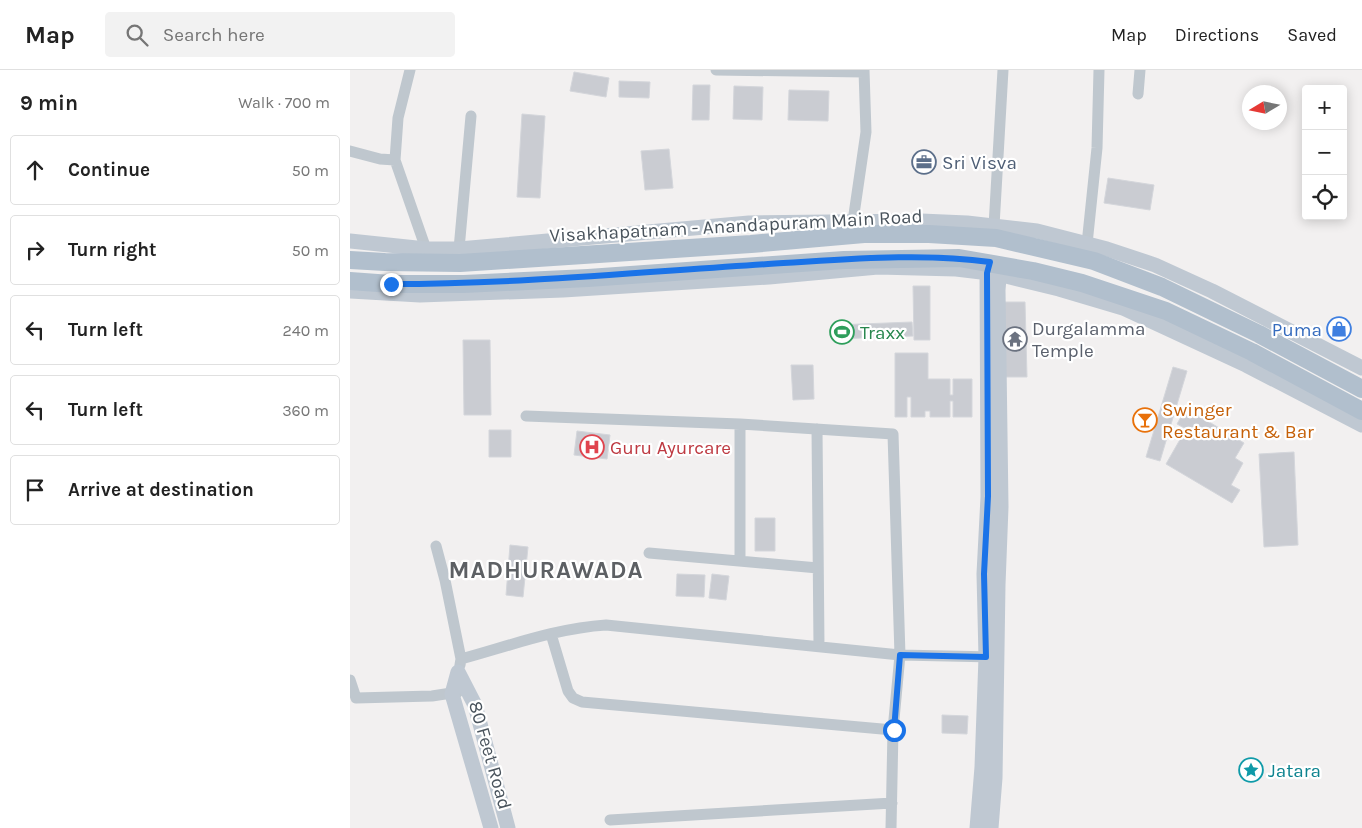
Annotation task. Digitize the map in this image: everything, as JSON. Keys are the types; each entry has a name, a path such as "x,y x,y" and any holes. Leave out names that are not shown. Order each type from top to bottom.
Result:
{"main road":[{"name":"Visakhapatnam - Anandapuram Main Road","path":"350,260 460,263 751,244 864,234 929,234 996,238 1094,262 1162,287 1259,334 1362,389"},
{"path":"350,281 391,284 464,284 588,278 844,260 959,258 994,269 1082,283 1166,311 1252,352 1362,411"}],"street":[{"path":"410,70 398,118 395,160 426,249"},
{"path":"716,70 864,71 866,132 853,221"},
{"path":"994,226 1003,70"},
{"path":"1087,244 1096,148 1100,70"},
{"path":"1138,94 1140,70"},
{"path":"460,249 471,116"},
{"path":"350,150 380,160 395,160"},
{"path":"350,241 426,249 460,249 749,224 853,221 940,222 1037,231 1155,265 1212,291 1362,368"},
{"path":"350,291 420,295 563,290 769,277 878,267 956,270 994,269 1124,308 1246,365 1362,424"},
{"path":"977,828 998,585 1001,507 994,269"},
{"path":"526,416 740,424 892,434 900,655 894,730 891,828"},
{"path":"740,424 740,560"},
{"path":"817,429 819,646"},
{"path":"436,546 445,580 460,665 460,692"},
{"path":"649,553 818,568"},
{"path":"460,665 551,634 606,624 900,655 992,657"},
{"path":"551,634 568,691 573,698 582,702 894,730"},
{"path":"991,828 995,778 992,657"},
{"path":"350,680 353,698 460,692 475,704 508,828"},
{"name":"80 Feet Road","path":"460,692 491,828"},
{"path":"610,820 892,803"}],"building":[{"path":"574,72 609,78 606,97 570,91"},
{"path":"619,81 650,82 649,98 619,97"},
{"path":"693,85 710,85 709,120 692,120"},
{"path":"734,86 763,87 762,120 733,119"},
{"path":"789,90 829,91 828,121 788,120"},
{"path":"522,114 545,116 540,198 517,197"},
{"path":"669,149 673,188 645,190 641,151"},
{"path":"1108,178 1154,185 1150,210 1104,203"},
{"path":"913,286 930,286 930,340 914,340"},
{"name":"Durgalamma Temple","path":"1002,302 1025,302 1027,377 1004,377"},
{"path":"912,322 913,336 836,339 836,325"},
{"path":"463,340 490,340 491,415 464,415"},
{"path":"895,353 928,353 928,379 950,379 950,395 953,395 953,379 972,379 972,417 953,417 953,401 950,401 950,417 930,417 930,411 925,411 925,417 911,417 911,397 907,397 907,417 895,417"},
{"path":"791,365 813,365 814,399 793,400"},
{"path":"1173,367 1187,371 1160,461 1146,457"},
{"path":"1186,408 1244,443 1235,458 1243,463 1231,485 1240,490 1232,503 1166,464 1186,429 1177,424"},
{"path":"489,430 511,430 511,457 489,457"},
{"path":"577,431 610,435 607,459 574,455"},
{"path":"1294,452 1298,545 1264,547 1259,454"},
{"path":"755,518 775,518 775,551 755,551"},
{"path":"510,545 528,547 523,597 506,595"},
{"path":"677,574 705,575 704,597 676,596"},
{"path":"712,574 729,576 726,600 709,598"},
{"path":"942,715 968,716 967,734 942,733"}],"place":[{"name":"Sri Visva","path":"924,162"},
{"name":"Puma","path":"1339,329"},
{"name":"Traxx","path":"842,332"},
{"name":"Durgalamma Temple","path":"1015,339"},
{"name":"Swinger Restaurant & Bar","path":"1145,420"},
{"name":"Guru Ayurcare","path":"592,447"},
{"name":"Jatara","path":"1251,770"}],"district":[{"name":"MADHURAWADA","path":"546,570"}],"route":[{"path":"391,284 464,284 588,278 736,266 844,260 959,258 990,262 987,273 986,412 988,496 984,574 986,657 900,655 894,730"}]}
